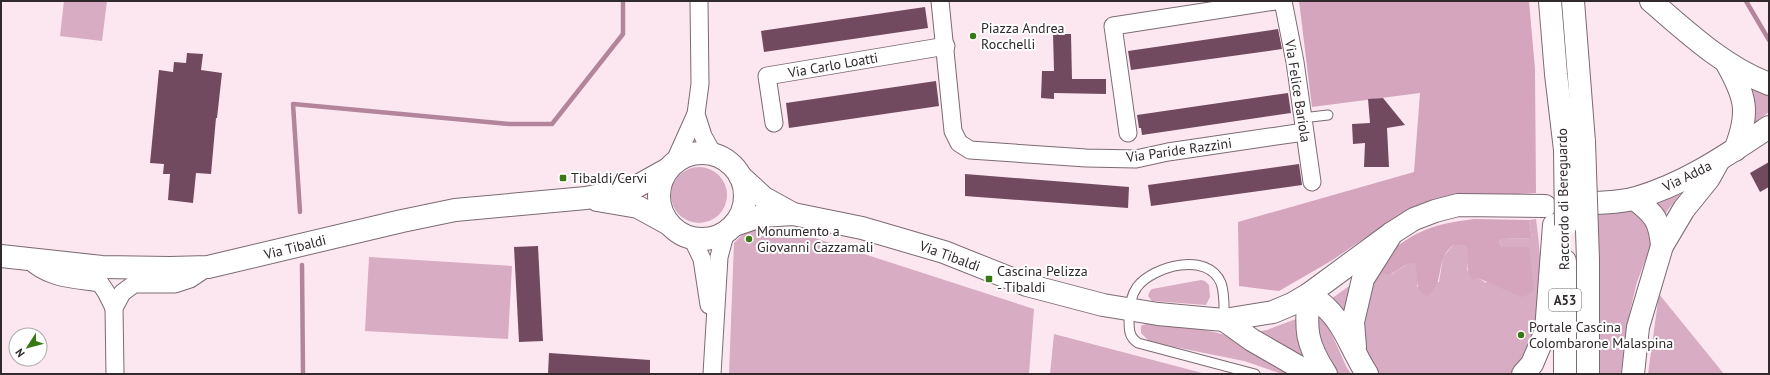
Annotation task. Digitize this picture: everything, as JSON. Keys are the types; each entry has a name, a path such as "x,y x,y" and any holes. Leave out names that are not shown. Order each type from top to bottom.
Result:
{"main road":[{"name":"Raccordo di Bereguardo","path":"1550,1 1556,74 1588,260 1588,374"},
{"name":"Raccordo di Bereguardo","path":"1565,374 1560,225 1568,148 1573,1"},
{"path":"1651,1 1690,35 1725,61 1752,78 1769,84"},
{"path":"1633,374 1638,327 1662,246 1684,209 1727,155 1742,130 1745,106 1738,83 1725,61"},
{"name":"Via Adda","path":"1596,203 1635,199 1691,176 1727,155 1769,127"},
{"path":"696,153 713,154 729,162 740,176 745,193 743,210 730,228 710,238 692,238 669,224 662,211 659,197 661,183 671,166 684,157 696,153"},
{"name":"Via Tibaldi","path":"1,256 102,267 208,267 455,210 586,198 634,188 671,166"},
{"name":"Via Tibaldi","path":"740,176 764,198 793,214"},
{"name":"Via Tibaldi","path":"586,198 638,207 669,224"},
{"path":"1635,199 1654,217 1661,230 1662,246"},
{"path":"1224,320 1273,312 1309,294 1392,233 1414,219 1435,211 1458,205 1545,206"},
{"name":"Via Tibaldi","path":"730,228 761,216 793,214 862,228 944,252 1027,285 1103,305 1224,320"},
{"path":"1523,374 1532,364 1546,331 1560,225"},
{"path":"1355,352 1353,322 1363,279 1392,233"},
{"path":"1309,294 1324,304 1334,315 1344,329 1367,374"},
{"path":"1309,294 1306,320 1308,341 1316,359 1326,374"},
{"path":"1224,320 1252,340 1311,374"}],"street":[{"path":"671,166 696,114 700,84 699,1"},
{"path":"940,1 946,46"},
{"path":"1128,134 1113,26 1275,1"},
{"name":"Via Felice Bariola","path":"1283,1 1295,62 1312,182"},
{"name":"Via Carlo Loatti","path":"774,123 767,76 946,46"},
{"name":"Via Paride Razzini","path":"946,46 953,131 958,143 970,150 1086,158 1136,159 1303,125"},
{"path":"696,114 703,136 713,154"},
{"path":"712,374 719,257 730,228"},
{"path":"692,238 703,266 713,343"},
{"path":"28,259 37,268 50,274 100,283 114,308 115,374"},
{"path":"114,308 122,293 134,284 175,284 190,279 208,267"}],"lane":[{"path":"1303,125 1328,116"},
{"path":"1224,320 1221,283 1214,274 1204,266 1187,265 1171,267 1154,272 1144,279 1136,288 1131,297 1129,309 1130,333 1133,339 1138,343 1255,374"}],"shaded area":[{"path":"64,1 107,1 102,41 60,36"},
{"path":"1299,1 1529,1 1535,69 1536,193 1437,199 1387,223 1331,261 1279,291 1239,286 1238,222 1414,172 1420,93 1312,107"},
{"path":"1750,88 1769,94 1769,112 1754,123 1752,122"},
{"path":"694,167 704,167 719,175 725,184 727,195 725,206 719,215 704,223 694,223 683,218 676,211 671,200 671,190 676,179 683,172"},
{"path":"1679,193 1680,195 1667,211 1664,218 1652,204"},
{"path":"1634,208 1647,225 1650,235 1650,248 1637,282 1627,324 1621,374 1597,374 1593,213"},
{"path":"1474,219 1529,220 1532,238 1501,239 1499,242 1502,247 1529,247 1534,290 1529,294 1521,297 1478,278 1473,280 1468,272 1468,256 1466,247 1462,245 1453,245 1446,253 1441,264 1437,284 1432,292 1427,296 1419,290 1414,263 1407,264 1390,274 1385,274 1381,269 1382,259 1393,249 1414,235 1435,226"},
{"path":"1536,219 1542,281 1539,329 1533,345 1513,374 1373,374 1362,352 1366,288 1382,259 1392,274 1409,263 1414,263 1417,268 1417,287 1439,282 1443,257 1453,245 1462,245 1466,247 1469,254 1467,270 1486,283 1502,247 1499,242 1501,239 1532,238 1529,220"},
{"path":"750,227 787,229 1034,309 1029,374 729,374 734,243"},
{"path":"369,257 512,266 508,339 365,331"},
{"path":"1201,280 1205,281 1209,285 1210,297 1206,305 1152,301 1148,296 1152,289"},
{"path":"1352,284 1348,316 1331,299"},
{"path":"1659,294 1724,374 1648,374"},
{"path":"1316,311 1325,319 1351,374 1334,374 1316,343"},
{"path":"1296,319 1299,345 1306,359 1254,332 1267,330"},
{"path":"1146,324 1194,328 1232,337 1269,357 1295,374 1282,374 1244,361 1150,342 1141,333 1141,326"},
{"path":"1054,334 1206,374 1050,374"}],"building":[{"path":"925,7 928,28 764,52 761,31"},
{"path":"1278,29 1282,49 1131,70 1128,51"},
{"path":"1053,34 1071,34 1072,79 1106,79 1106,94 1054,93 1054,99 1041,98 1042,71 1054,71"},
{"path":"187,53 203,54 201,70 222,73 211,174 196,173 193,203 168,200 170,174 163,174 164,164 150,163 159,70 173,72 174,62 186,63"},
{"path":"936,81 939,106 789,128 786,103"},
{"path":"1288,93 1291,113 1142,135 1141,128 1139,128 1137,115"},
{"path":"1383,98 1405,125 1387,128 1389,167 1364,167 1365,143 1353,144 1352,124 1370,123 1368,99"},
{"path":"1769,162 1769,187 1760,192 1750,173"},
{"path":"1299,164 1302,185 1151,206 1148,185"},
{"path":"965,174 1129,187 1128,208 965,196"},
{"path":"538,246 543,341 519,342 514,247"},
{"path":"549,353 650,360 650,374 548,374"}],"waterway":[{"path":"300,212 293,104 509,124 552,124 623,34 623,1"},
{"path":"1746,1 1769,40"},
{"path":"302,265 303,374"}],"place":[{"name":"Piazza Andrea Rocchelli","path":"973,36"},
{"name":"Tibaldi/Cervi","path":"563,178"},
{"name":"Monumento a Giovanni Cazzamali","path":"749,239"},
{"name":"Cascina Pelizza - Tibaldi","path":"989,279"},
{"name":"Portale Cascina Colombarone Malaspina","path":"1521,335"}]}
